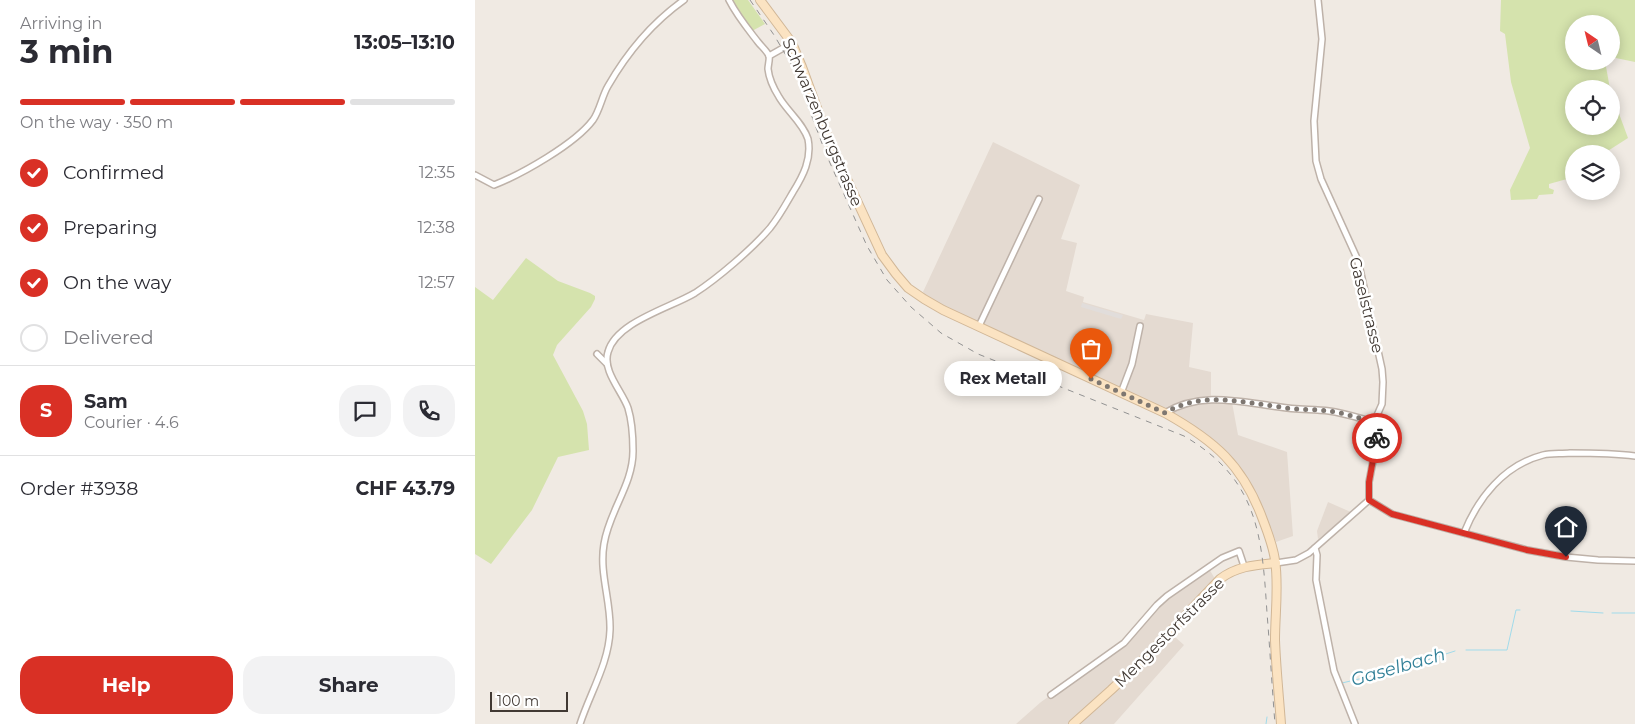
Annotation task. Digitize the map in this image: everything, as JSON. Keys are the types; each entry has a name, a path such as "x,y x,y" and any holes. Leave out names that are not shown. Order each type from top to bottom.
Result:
{"main road":[{"name":"Schwarzenburgstrasse","path":"761,0 792,42 827,138 874,238 887,262 902,281 916,294 943,310 1165,413 1207,439 1223,453 1237,470 1260,511 1273,548 1276,563 1275,640 1281,724"},
{"name":"Mengestorfstrasse","path":"1073,724 1146,657 1220,578 1230,571 1244,566 1276,563"}],"street":[{"path":"475,175 494,185 511,178 574,138 594,119 609,83 633,49 664,15 684,0"},
{"path":"580,724 605,657 609,641 609,613 602,564 605,538 613,513 628,481 633,460 633,440 627,407 607,364 597,354 608,350 616,339 631,326 699,290 750,248 774,223 797,185 808,162 809,149 803,128 777,95 769,72 769,56 737,14 729,0"},
{"name":"Gaselstrasse","path":"1318,0 1321,39 1314,121 1316,161 1321,180 1356,256 1372,318 1383,382 1381,406 1374,422 1377,440 1369,482 1369,500"},
{"path":"769,56 792,42"},
{"path":"979,326 1039,199"},
{"path":"1121,393 1132,364 1140,326"},
{"path":"607,364 608,350"},
{"path":"1165,413 1188,403 1207,399 1225,399 1279,407 1329,411 1374,422"},
{"path":"1464,533 1475,507 1487,492 1506,474 1524,462 1547,454 1599,452 1635,456"},
{"path":"1276,563 1296,560 1315,548 1369,500 1392,514 1527,550 1598,560 1635,561"},
{"path":"1315,548 1317,555 1316,580 1334,671 1355,724"},
{"path":"1051,695 1124,642 1161,601 1208,567 1239,551 1244,566"}],"shaded area":[{"path":"993,142 1080,185 1061,239 1077,243 1066,291 1084,297 1083,302 1144,320 1146,314 1193,323 1189,367 1211,372 1211,397 1231,397 1238,435 1287,452 1293,536 1276,542 1259,502 1231,458 1200,430 927,298 923,292"},
{"path":"1082,303 1123,315 1121,319 1081,307"},
{"path":"1328,502 1353,513 1318,539 1317,531"},
{"path":"1208,567 1215,579 1167,630 1184,645 1114,724 1016,724 1041,702 1124,643 1152,610"}],"green space":[{"path":"732,0 748,0 765,24 752,31"},
{"path":"1501,0 1635,0 1635,62 1620,59 1620,15 1565,15 1565,70 1607,70 1608,80 1565,80 1565,135 1620,135 1620,116 1628,138 1617,145 1565,145 1565,180 1549,184 1549,188 1554,190 1553,194 1539,195 1537,199 1511,200 1510,190 1530,148 1511,82 1505,34 1500,31"},
{"path":"526,258 558,281 595,296 591,307 557,345 553,355 583,411 587,424 589,450 558,457 532,510 491,564 475,554 475,287 493,300"}],"waterway":[{"name":"Gaselbach","path":"1466,650 1507,650 1516,610 1520,610"},
{"name":"Gaselbach","path":"1571,611 1603,613"},
{"name":"Gaselbach","path":"1612,613 1635,613"},
{"name":"Gaselbach","path":"1342,683 1393,671 1455,651"},
{"name":"Gaselbach","path":"1266,724 1267,717"}],"railway":[{"path":"750,0 794,69 826,154 867,246 887,280 911,307 941,333 978,354 1184,436 1209,453 1227,471 1241,490 1251,511 1258,534 1262,558 1275,724"}],"way so far":[{"path":"1091,379 1165,413 1179,406 1207,399 1225,399 1287,408 1329,411 1374,422 1377,438"}],"place":[{"name":"Rex Metall","path":"1091,379"}],"route":[{"path":"1377,438 1369,482 1369,500 1380,508 1392,514 1416,519 1449,530 1527,550 1566,557"}]}
